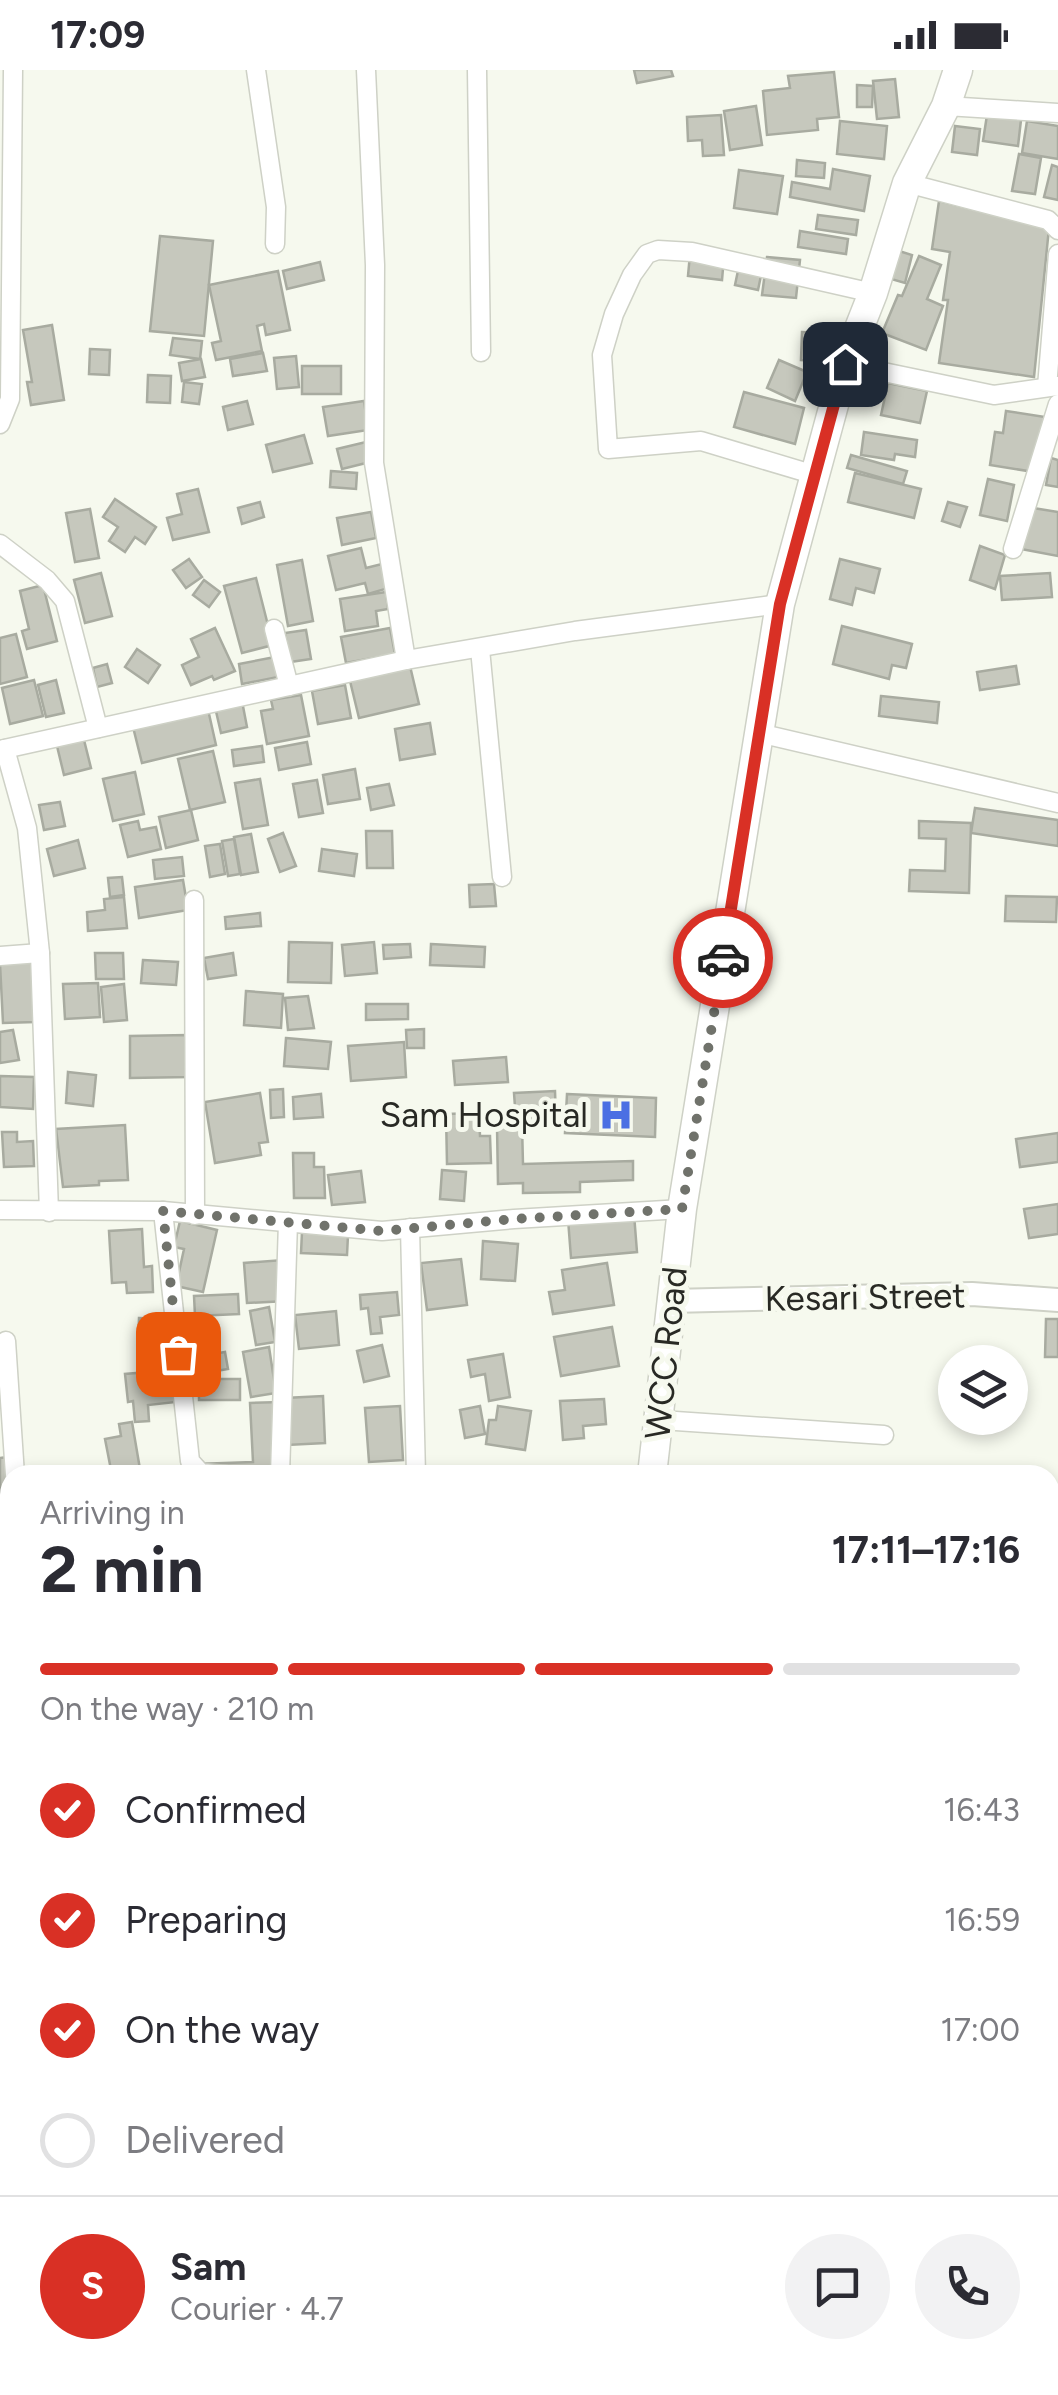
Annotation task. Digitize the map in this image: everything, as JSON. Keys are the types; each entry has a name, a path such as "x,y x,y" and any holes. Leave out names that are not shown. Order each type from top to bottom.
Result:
{"main road":[{"name":"WCC Road","path":"654,1465 682,1209 780,604 845,364 907,183 946,106 958,70"}],"street":[{"path":"0,424 10,399 13,70"},
{"path":"256,70 276,207 275,244"},
{"path":"366,70 376,265 374,464 406,660"},
{"path":"477,70 482,352"},
{"path":"946,106 1058,114"},
{"path":"907,183 1048,220 1058,230"},
{"path":"815,475 701,442 608,449 602,355 614,314 632,275 647,254 658,250 692,252 872,293"},
{"path":"845,364 994,395 1052,386 1058,254"},
{"path":"1014,549 1058,404"},
{"path":"0,544 48,580 65,601 98,728"},
{"path":"50,1212 40,953 27,828 3,749 406,660 780,604"},
{"path":"274,628 289,686"},
{"path":"480,649 502,877"},
{"path":"759,733 1058,803"},
{"path":"194,900 195,1215"},
{"path":"0,956 40,953"},
{"path":"0,1210 163,1211 382,1231 682,1209"},
{"path":"163,1211 190,1461 194,1465"},
{"path":"280,1465 288,1222"},
{"path":"410,1228 416,1465"},
{"name":"Kesari Street","path":"672,1301 972,1294 1058,1300"},
{"path":"6,1341 15,1465"},
{"path":"661,1420 884,1436"}],"building":[{"path":"634,70 671,70 673,76 637,83"},
{"path":"834,72 839,117 817,119 818,130 767,135 763,91 790,88 788,76"},
{"path":"895,79 899,117 877,119 873,81"},
{"path":"857,85 873,86 872,107 857,107"},
{"path":"756,106 762,145 730,150 724,111"},
{"path":"721,115 724,155 703,156 702,140 688,141 687,117"},
{"path":"987,115 1021,120 1018,146 983,141"},
{"path":"840,121 887,126 884,159 837,154"},
{"path":"1027,121 1058,126 1058,159 1022,153"},
{"path":"955,126 980,129 977,155 952,152"},
{"path":"1019,154 1041,158 1035,194 1012,191"},
{"path":"797,160 825,163 824,178 796,176"},
{"path":"1052,165 1058,167 1058,200 1044,197"},
{"path":"833,169 870,176 864,211 790,197 792,182 830,189"},
{"path":"739,170 783,176 777,214 734,208"},
{"path":"939,201 1049,228 1034,377 939,363 950,252 932,249"},
{"path":"818,215 858,220 856,235 816,229"},
{"path":"800,231 848,239 846,254 798,247"},
{"path":"160,236 213,241 204,336 150,331"},
{"path":"899,251 912,255 905,283 891,279"},
{"path":"690,254 724,257 722,280 688,276"},
{"path":"919,256 941,265 927,299 943,306 926,350 882,333"},
{"path":"767,257 800,260 796,298 762,295"},
{"path":"740,261 763,266 758,290 735,285"},
{"path":"320,262 324,280 287,289 283,271"},
{"path":"278,271 290,330 266,335 264,324 257,326 262,351 216,360 212,343 221,341 209,285"},
{"path":"52,325 64,400 31,405 27,382 32,382 23,330"},
{"path":"826,331 837,334 829,367 818,364"},
{"path":"802,332 820,333 819,361 801,360"},
{"path":"173,338 202,341 200,359 170,355"},
{"path":"90,349 110,350 109,375 89,374"},
{"path":"263,353 267,371 233,376 230,359"},
{"path":"296,356 299,387 277,389 274,358"},
{"path":"201,359 205,377 182,381 179,363"},
{"path":"779,360 807,372 795,401 767,388"},
{"path":"302,366 341,366 341,394 302,394"},
{"path":"148,375 171,376 170,403 147,402"},
{"path":"184,382 202,384 199,404 182,402"},
{"path":"888,383 927,391 920,423 881,415"},
{"path":"744,392 804,408 795,444 734,427"},
{"path":"247,401 253,424 228,430 223,407"},
{"path":"364,401 368,430 328,436 323,407"},
{"path":"1006,411 1045,417 1034,472 990,465 995,432 1003,433"},
{"path":"864,432 917,440 915,457 895,454 894,460 861,455"},
{"path":"304,435 312,463 273,472 266,445"},
{"path":"366,442 370,462 342,469 337,449"},
{"path":"851,455 907,471 903,484 847,468"},
{"path":"1051,458 1058,460 1058,487 1046,485"},
{"path":"331,471 357,473 356,489 330,487"},
{"path":"855,473 921,489 914,518 848,502"},
{"path":"988,479 1014,485 1007,521 980,515"},
{"path":"198,489 209,532 173,540 167,518 182,514 177,494"},
{"path":"115,499 156,527 145,544 135,537 125,552 109,541 118,527 103,517"},
{"path":"260,502 264,517 242,524 238,508"},
{"path":"948,502 967,507 960,527 942,521"},
{"path":"1027,507 1058,512 1058,556 1021,549"},
{"path":"90,509 99,558 75,562 66,513"},
{"path":"371,512 376,538 342,545 337,518"},
{"path":"980,546 1005,555 995,589 970,580"},
{"path":"361,548 366,568 386,563 392,587 368,594 365,583 336,590 328,556"},
{"path":"189,559 202,577 186,588 173,570"},
{"path":"840,559 880,569 874,593 856,588 852,605 830,599"},
{"path":"302,560 313,621 288,626 277,565"},
{"path":"101,573 112,616 85,623 74,580"},
{"path":"1050,573 1052,597 1002,600 1000,576"},
{"path":"256,578 273,645 242,653 224,586"},
{"path":"204,580 220,592 209,607 193,595"},
{"path":"43,585 57,641 27,649 22,631 29,629 20,591"},
{"path":"386,592 388,609 376,611 378,626 345,631 340,599"},
{"path":"842,626 912,644 906,668 892,665 889,679 833,664"},
{"path":"215,628 235,671 191,685 182,665 199,657 191,639"},
{"path":"390,628 395,654 346,663 341,637"},
{"path":"306,630 311,659 290,662 285,633"},
{"path":"16,634 27,677 0,684 0,638"},
{"path":"137,649 160,665 148,683 125,667"},
{"path":"275,657 278,677 242,684 239,664"},
{"path":"107,664 112,683 97,687 93,668"},
{"path":"410,666 419,704 359,718 350,681"},
{"path":"1016,666 1019,684 980,690 977,672"},
{"path":"34,680 43,716 10,724 2,688"},
{"path":"56,680 64,713 46,717 38,685"},
{"path":"345,685 351,718 318,724 312,691"},
{"path":"301,695 309,736 267,744 261,711 273,709 271,700"},
{"path":"881,696 939,702 937,723 879,716"},
{"path":"242,701 247,727 221,733 215,707"},
{"path":"207,705 216,745 142,763 132,723"},
{"path":"430,723 435,754 400,760 395,729"},
{"path":"83,736 91,768 64,775 56,742"},
{"path":"307,742 311,764 279,770 275,748"},
{"path":"262,746 264,762 234,766 232,750"},
{"path":"213,751 225,802 190,810 178,759"},
{"path":"355,769 360,799 328,804 323,775"},
{"path":"135,772 144,814 113,821 103,779"},
{"path":"260,779 268,825 243,829 235,783"},
{"path":"317,780 323,813 299,817 293,784"},
{"path":"389,784 394,805 371,810 367,788"},
{"path":"60,802 65,826 44,830 39,805"},
{"path":"975,808 1058,820 1058,846 971,833"},
{"path":"191,810 198,840 166,848 159,817"},
{"path":"138,821 140,830 156,827 161,849 128,857 120,825"},
{"path":"919,821 971,823 969,893 909,891 910,870 945,871 946,839 919,838"},
{"path":"366,831 392,831 393,868 367,868"},
{"path":"283,833 296,866 280,872 268,839"},
{"path":"251,834 258,872 241,875 234,837"},
{"path":"234,839 240,874 228,876 222,841"},
{"path":"78,840 85,868 54,876 47,849"},
{"path":"220,844 225,874 210,877 205,846"},
{"path":"322,849 357,854 354,876 319,871"},
{"path":"182,857 184,876 155,879 153,860"},
{"path":"122,877 124,895 110,897 108,878"},
{"path":"183,880 188,910 139,918 135,887"},
{"path":"494,884 496,906 470,907 469,885"},
{"path":"1006,896 1057,897 1056,922 1005,921"},
{"path":"124,897 127,928 88,931 87,912 105,910 104,899"},
{"path":"260,913 261,926 226,929 225,917"},
{"path":"289,942 332,943 331,983 288,982"},
{"path":"374,942 377,973 345,976 342,945"},
{"path":"410,944 411,957 384,959 383,945"},
{"path":"431,944 485,947 484,967 430,965"},
{"path":"95,953 123,953 124,979 96,979"},
{"path":"233,953 236,975 208,979 204,958"},
{"path":"143,960 178,962 176,985 141,983"},
{"path":"36,962 35,1022 3,1023 0,964"},
{"path":"98,983 100,1017 65,1019 63,984"},
{"path":"124,984 127,1020 104,1022 101,987"},
{"path":"246,991 283,994 281,1028 244,1025"},
{"path":"308,996 314,1028 288,1030 285,998"},
{"path":"366,1004 408,1004 408,1019 366,1020"},
{"path":"424,1029 424,1048 407,1048 406,1030"},
{"path":"13,1030 19,1060 0,1063 0,1032"},
{"path":"188,1035 189,1077 130,1078 130,1036"},
{"path":"286,1038 331,1042 328,1069 284,1066"},
{"path":"404,1042 406,1077 351,1081 348,1046"},
{"path":"506,1057 508,1082 455,1085 453,1061"},
{"path":"68,1072 96,1075 93,1106 66,1103"},
{"path":"0,1076 34,1077 33,1109 0,1107"},
{"path":"283,1089 284,1117 271,1118 270,1090"},
{"path":"555,1091 556,1119 516,1121 514,1093"},
{"path":"260,1093 268,1142 259,1143 261,1155 215,1163 205,1102"},
{"path":"321,1094 323,1117 294,1119 293,1097"},
{"path":"567,1094 656,1098 655,1137 565,1133"},
{"path":"479,1113 480,1136 490,1136 491,1163 447,1164 446,1114"},
{"path":"125,1125 128,1180 63,1187 56,1129"},
{"path":"522,1125 523,1164 633,1161 633,1180 580,1182 580,1192 523,1193 523,1183 498,1184 497,1126"},
{"path":"2,1132 17,1132 17,1142 33,1141 34,1166 4,1167"},
{"path":"1058,1133 1058,1162 1020,1167 1016,1139"},
{"path":"293,1153 314,1153 314,1167 324,1167 325,1198 294,1198"},
{"path":"442,1170 466,1172 464,1201 440,1199"},
{"path":"361,1171 365,1202 332,1205 328,1175"},
{"path":"1058,1204 1058,1234 1029,1238 1024,1209"},
{"path":"634,1214 637,1252 571,1258 568,1219"},
{"path":"180,1221 217,1230 203,1292 176,1286 184,1249 174,1247"},
{"path":"142,1229 144,1267 152,1266 153,1292 127,1293 126,1282 112,1283 109,1231"},
{"path":"302,1232 348,1235 347,1255 301,1253"},
{"path":"483,1241 518,1244 515,1281 481,1279"},
{"path":"461,1259 467,1305 427,1310 421,1263"},
{"path":"283,1260 286,1301 247,1303 244,1263"},
{"path":"607,1263 614,1305 553,1314 549,1292 565,1290 562,1270"},
{"path":"397,1292 399,1315 380,1317 382,1333 371,1334 368,1308 361,1309 360,1295"},
{"path":"238,1294 239,1314 195,1316 194,1296"},
{"path":"269,1307 275,1342 256,1345 250,1311"},
{"path":"336,1311 339,1345 299,1349 295,1315"},
{"path":"139,1318 167,1319 165,1363 148,1362 148,1348 138,1348"},
{"path":"1046,1319 1058,1319 1058,1357 1045,1357"},
{"path":"612,1327 619,1366 561,1376 554,1337"},
{"path":"382,1345 389,1376 364,1382 357,1351"},
{"path":"269,1347 276,1393 251,1397 243,1352"},
{"path":"225,1352 228,1369 210,1372 207,1355"},
{"path":"503,1354 510,1397 489,1401 485,1374 471,1377 468,1360"},
{"path":"172,1370 176,1402 148,1405 149,1421 135,1422 125,1374"},
{"path":"199,1379 240,1379 240,1400 199,1400"},
{"path":"323,1396 325,1443 287,1445 285,1398"},
{"path":"604,1399 606,1424 583,1426 584,1438 563,1440 560,1401"},
{"path":"281,1402 284,1465 197,1465 253,1462 250,1403"},
{"path":"400,1406 403,1460 369,1462 365,1408"},
{"path":"480,1406 485,1434 465,1438 460,1410"},
{"path":"498,1406 531,1411 525,1450 486,1444 489,1420 496,1420"},
{"path":"132,1422 139,1465 110,1465 105,1439 121,1436 119,1424"}],"way so far":[{"path":"178,1354 163,1211 382,1231 682,1209 723,958"}],"place":[{"name":"Sam Hospital","path":"616,1115"}],"route":[{"path":"723,958 780,604 845,364"}]}
